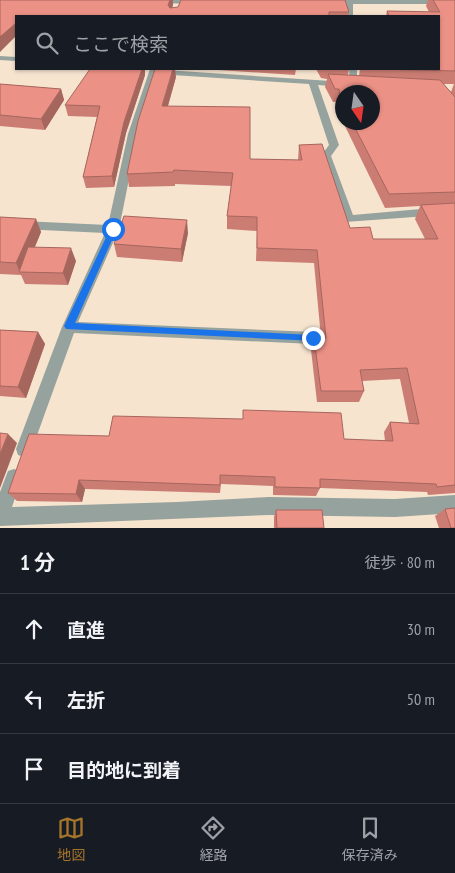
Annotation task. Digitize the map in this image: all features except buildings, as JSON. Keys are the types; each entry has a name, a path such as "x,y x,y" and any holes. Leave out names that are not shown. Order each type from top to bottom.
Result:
{"street":[{"path":"150,1 178,5 206,2"},
{"path":"349,1 350,15"},
{"path":"321,2 455,2"},
{"path":"0,58 15,59"},
{"path":"353,70 359,85 151,70 133,134 113,229 69,326 0,516 177,511 269,506 395,508 455,504"},
{"path":"279,80 280,70"},
{"path":"313,82 334,145 326,156 349,218 455,210"},
{"path":"0,224 113,229"},
{"path":"69,326 313,338"}],"route":[{"path":"113,229 69,326 313,338"}]}
